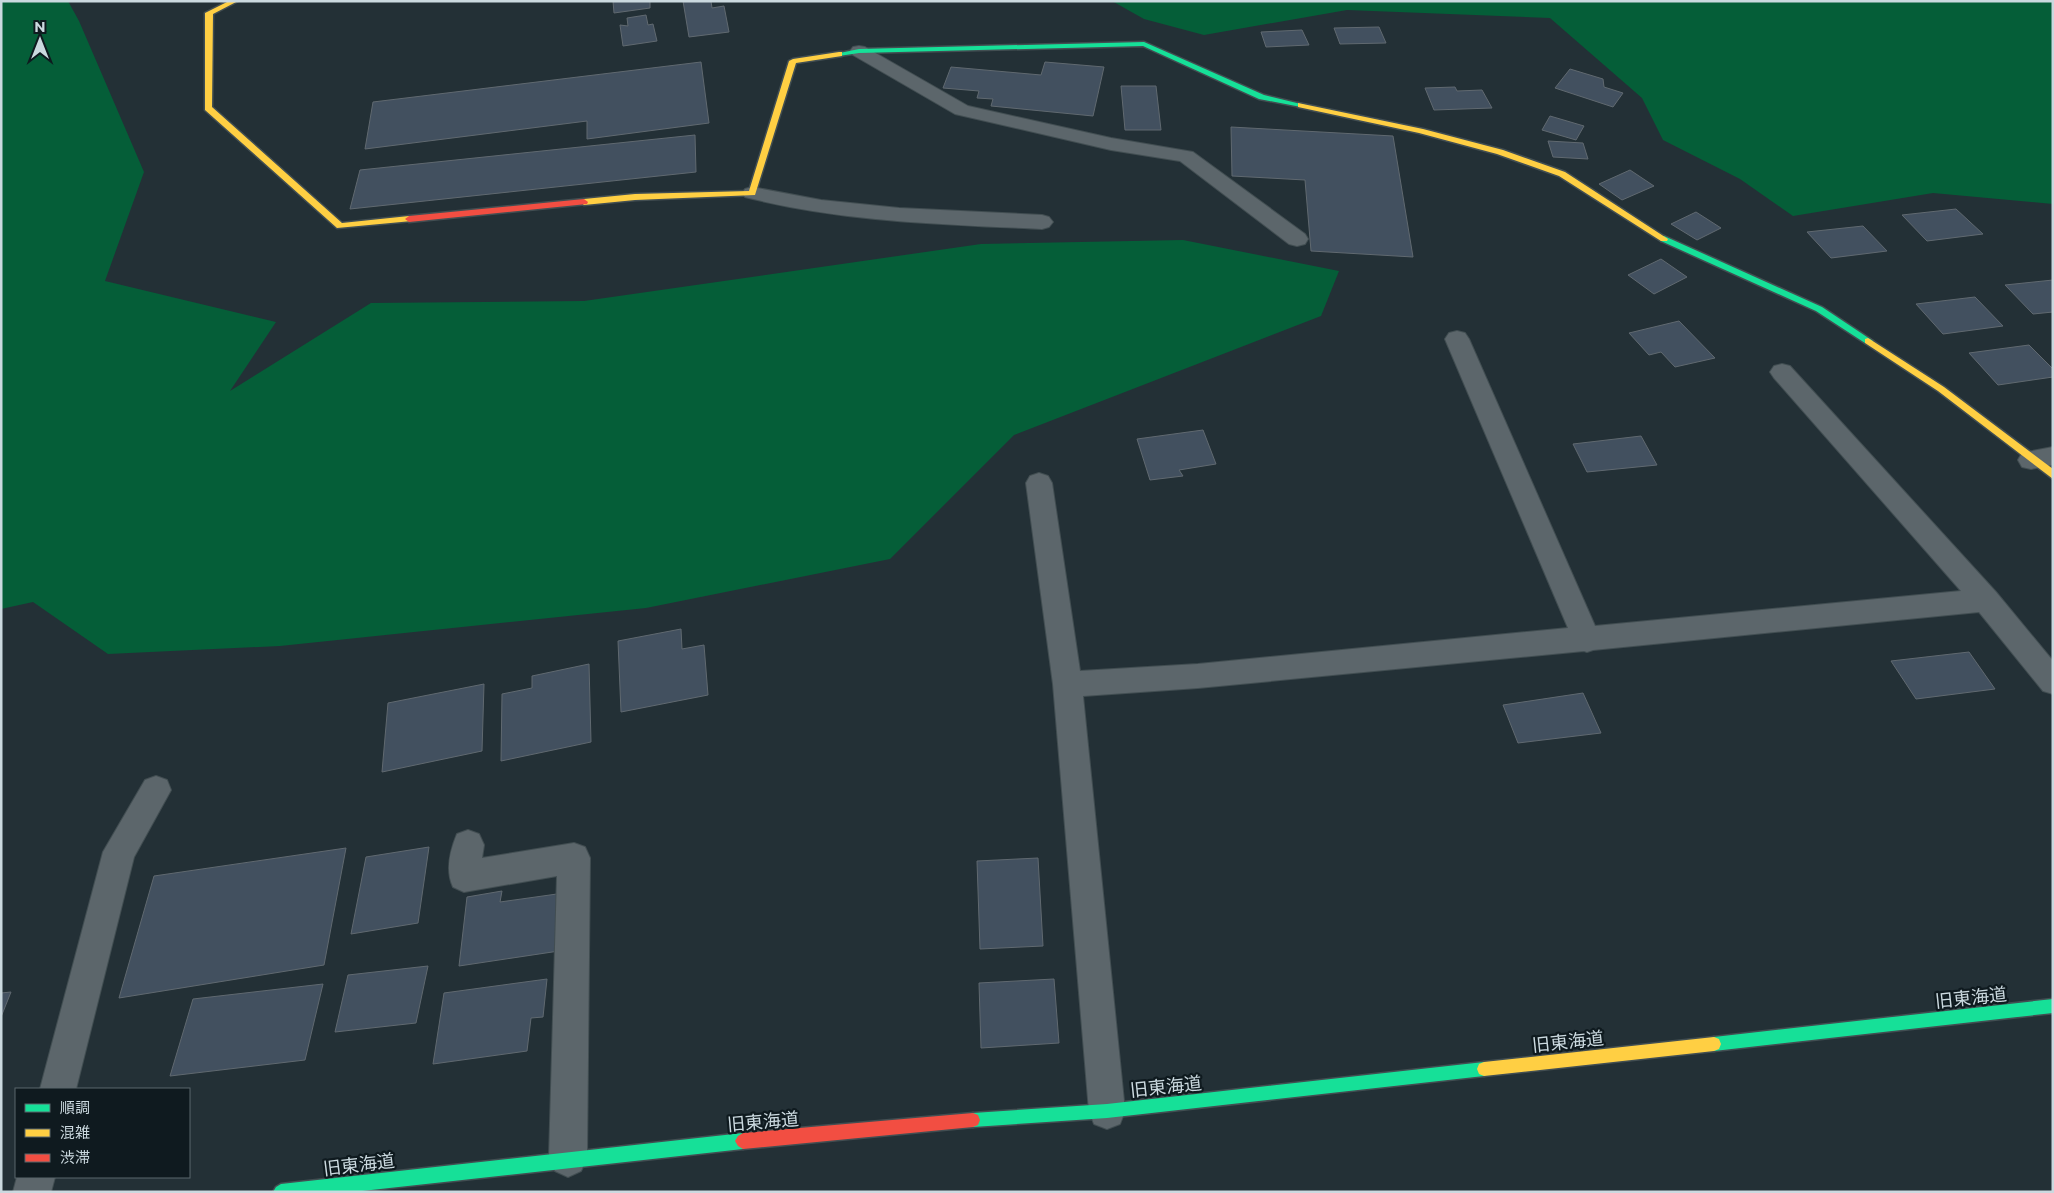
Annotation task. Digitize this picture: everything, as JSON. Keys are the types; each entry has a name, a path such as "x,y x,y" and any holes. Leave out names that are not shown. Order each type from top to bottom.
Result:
{"street":[{"path":"235,1 209,13 208,108 340,226 635,197 752,193 821,206 899,215 1042,222"},
{"path":"752,193 793,61 859,51 1144,44 1262,97 1420,131 1509,155 1562,174 1667,240 1819,310 1941,389 2042,458 2053,475"},
{"path":"859,51 962,110 1111,144 1186,156 1297,239"},
{"path":"1457,339 1587,640"},
{"path":"1782,372 1986,600 2053,682"},
{"path":"1039,483 1066,684 1107,1111"},
{"path":"1066,684 1198,676 1587,640 1986,600"},
{"path":"58,1088 119,852 156,790"},
{"path":"468,845 464,876 574,858 568,1158"},
{"name":"旧東海道","path":"281,1192 568,1158 993,1118 1107,1111 2053,1006"},
{"path":"32,1192 36,1178"}],"green space":[{"path":"1,1 68,1 79,21 144,172 105,281 276,322 230,391 371,303 584,301 981,244 1183,240 1339,271 1321,316 1014,435 890,559 646,608 280,646 108,654 33,602 1,609"},
{"path":"1112,1 2053,1 2053,204 1933,193 1793,216 1740,179 1663,140 1642,98 1550,18 1347,10 1204,35 1144,19"}],"building":[{"path":"613,1 650,1 650,8 614,13"},
{"path":"683,1 711,1 712,8 724,6 729,32 689,37"},
{"path":"646,15 648,25 653,24 657,41 623,46 620,25 628,26 627,18"},
{"path":"1379,27 1386,43 1340,44 1334,28"},
{"path":"1302,30 1309,45 1266,47 1261,32"},
{"path":"701,62 709,123 587,139 587,121 365,149 373,102"},
{"path":"1045,62 1104,67 1093,116 991,106 993,99 977,98 979,91 943,88 951,67 1041,75"},
{"path":"1570,69 1603,79 1604,87 1623,93 1613,107 1555,88"},
{"path":"1121,86 1156,86 1161,130 1125,130"},
{"path":"1455,87 1457,91 1482,90 1492,108 1434,110 1425,88"},
{"path":"1550,116 1584,126 1576,140 1542,130"},
{"path":"1231,127 1393,136 1413,257 1311,251 1305,180 1232,176"},
{"path":"695,135 696,172 350,209 360,170"},
{"path":"1548,141 1583,143 1588,159 1553,157"},
{"path":"1630,170 1654,186 1622,200 1599,184"},
{"path":"1956,209 1983,234 1927,241 1902,215"},
{"path":"1696,212 1721,228 1697,240 1671,224"},
{"path":"1863,226 1887,251 1831,258 1807,232"},
{"path":"1661,259 1687,277 1654,294 1628,275"},
{"path":"2053,280 2053,312 2033,314 2005,285"},
{"path":"1975,297 2003,326 1943,334 1916,304"},
{"path":"1679,321 1715,358 1675,367 1661,352 1649,355 1629,333"},
{"path":"2029,345 2053,369 2053,377 1998,385 1969,353"},
{"path":"1203,430 1216,464 1179,470 1183,476 1150,480 1137,439"},
{"path":"1641,436 1657,465 1587,472 1573,444"},
{"path":"681,629 682,649 704,645 708,695 621,712 618,641"},
{"path":"1969,652 1995,689 1916,699 1891,661"},
{"path":"589,664 591,742 501,761 502,694 532,688 532,676"},
{"path":"484,684 482,751 382,772 388,703"},
{"path":"1583,693 1601,733 1518,743 1503,705"},
{"path":"429,847 418,923 351,934 366,857"},
{"path":"346,848 324,965 119,998 154,876"},
{"path":"1038,858 1043,946 980,949 977,861"},
{"path":"502,891 500,902 564,893 559,951 459,966 467,897"},
{"path":"428,966 416,1023 335,1032 348,975"},
{"path":"547,979 543,1017 531,1018 527,1051 433,1064 444,993"},
{"path":"1054,979 1059,1043 981,1048 979,983"},
{"path":"323,984 305,1060 170,1076 193,999"},
{"path":"11,992 1,1017 1,993"}],"traffic: fast":[{"path":"839,54 859,51 1144,44 1262,97 1301,105"},
{"path":"1664,239 1819,309 1868,341"},
{"path":"1714,1044 2053,1006"},
{"path":"973,1120 1107,1111 1484,1069"},
{"path":"281,1192 743,1141"}],"traffic: slow":[{"path":"235,1 209,13 208,108 340,226 409,219"},
{"path":"584,202 635,197 752,193 793,61 839,54"},
{"path":"1301,105 1420,131 1500,152 1562,174 1664,239"},
{"path":"1868,341 1941,389 2053,475"},
{"path":"1484,1069 1714,1044"}],"traffic: jam":[{"path":"409,219 584,202"},
{"path":"743,1141 973,1120"}]}
